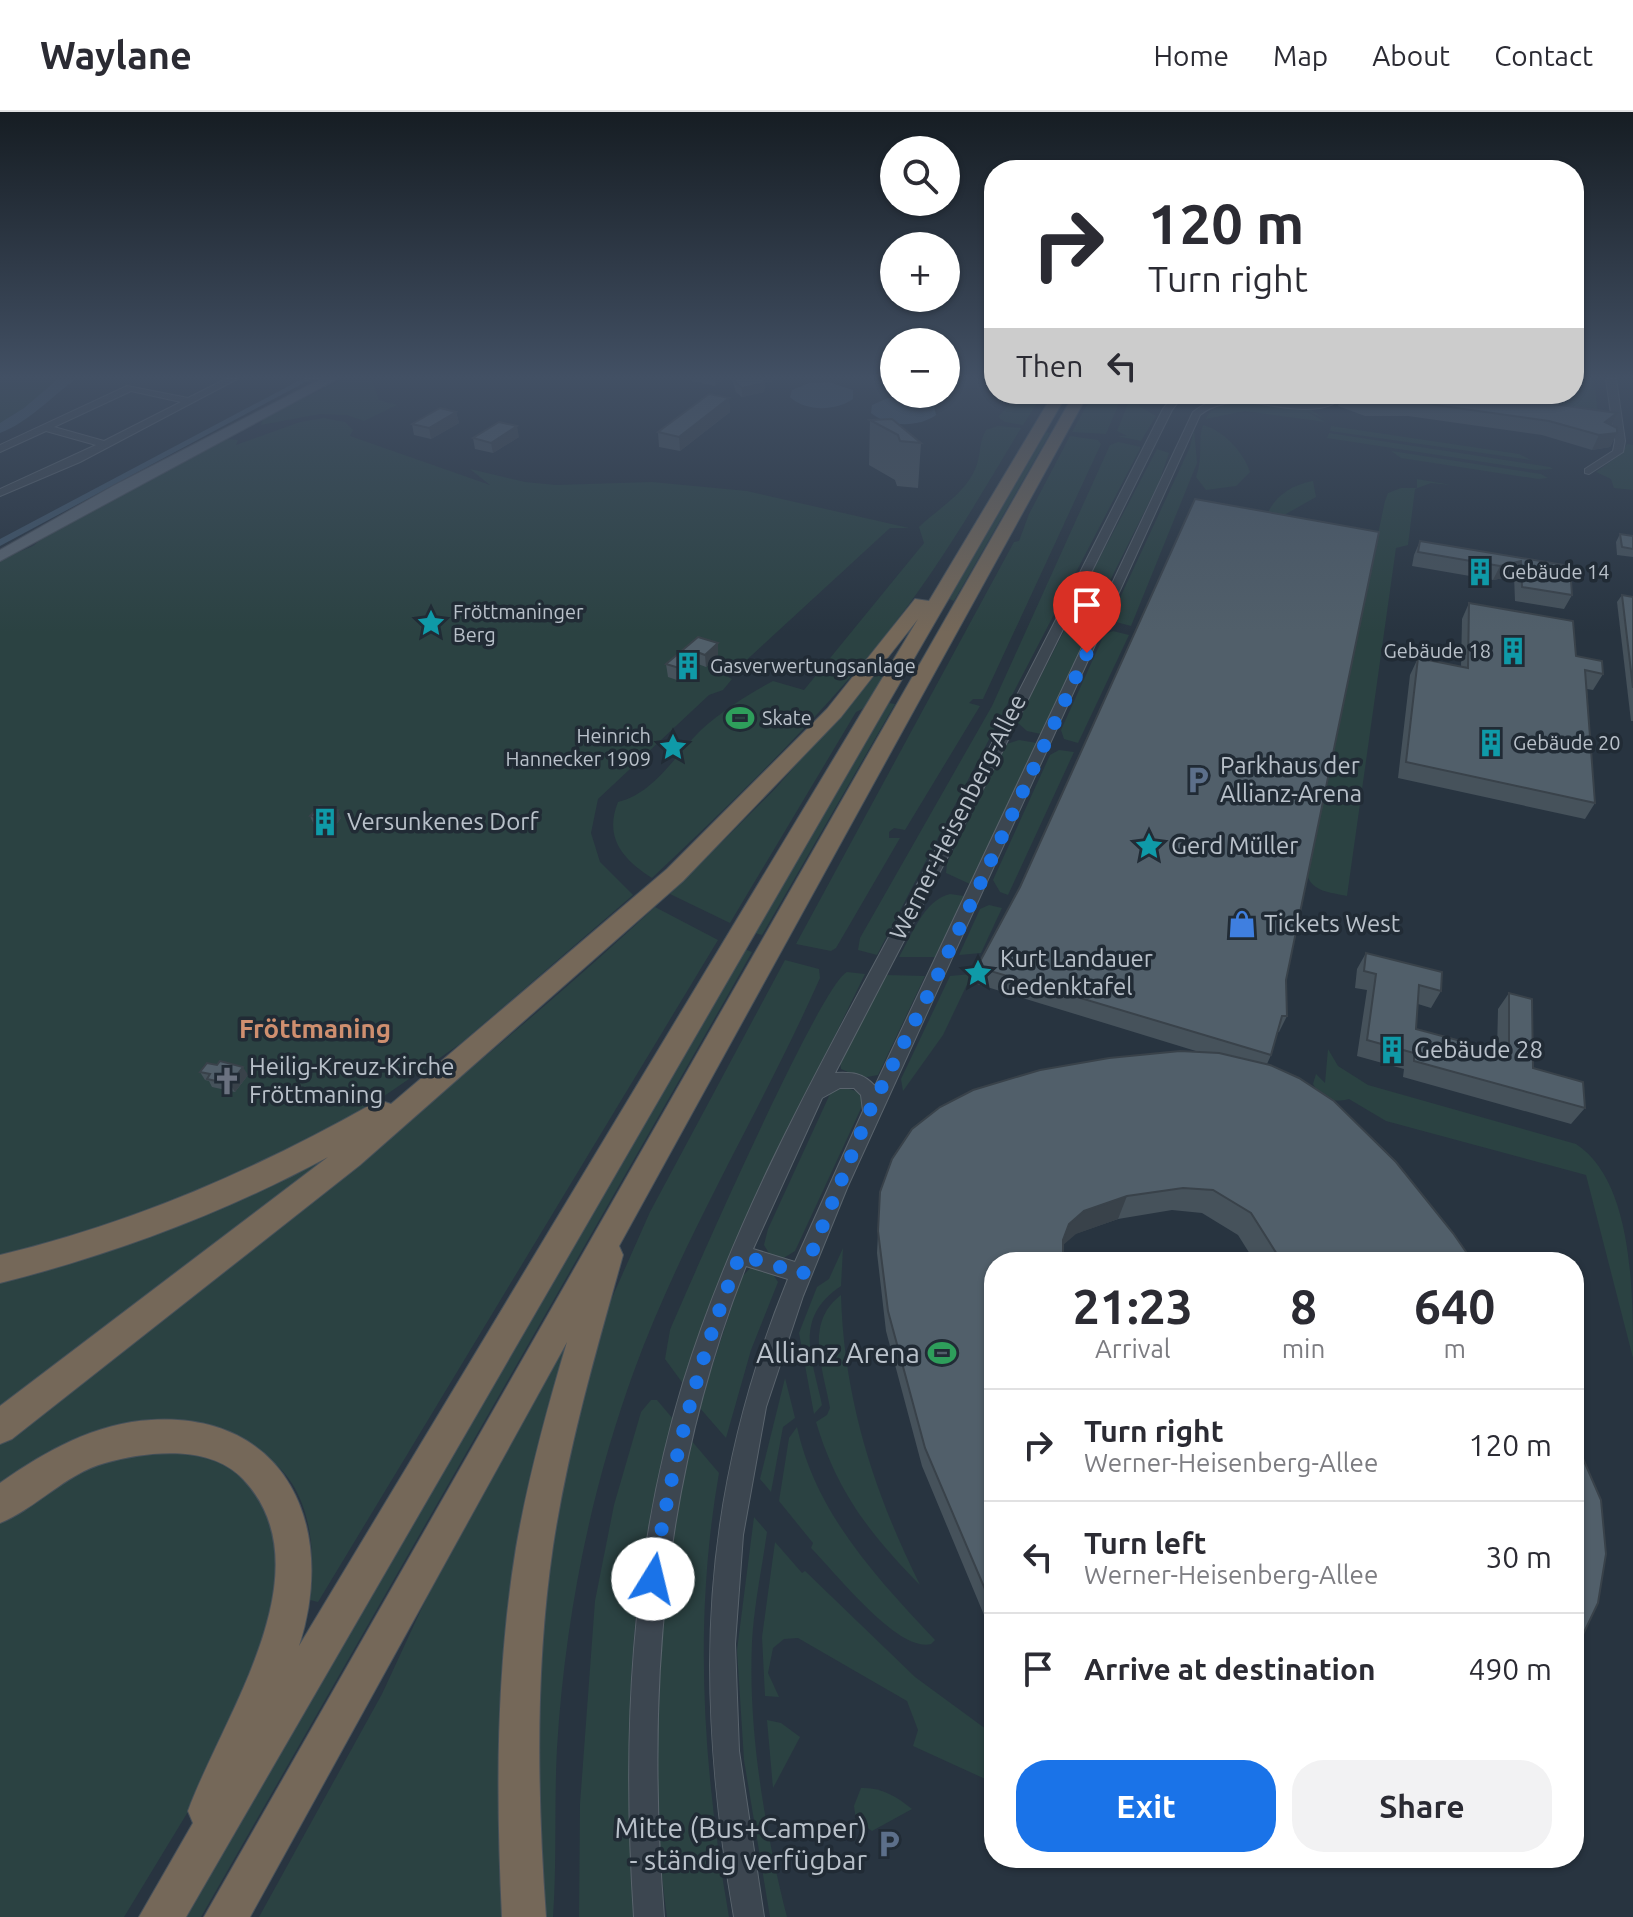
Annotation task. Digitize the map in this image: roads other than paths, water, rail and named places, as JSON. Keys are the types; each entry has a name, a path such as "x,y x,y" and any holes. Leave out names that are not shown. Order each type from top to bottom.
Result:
{"highway":[{"path":"169,1903 1020,463"},
{"path":"226,1917 1042,463"},
{"path":"0,1427 260,1228 507,1023 675,875 784,767 871,668 934,587 964,539 980,531"},
{"path":"0,1269 100,1243 234,1193 281,1170 436,1079"},
{"path":"524,1917 519,1747 523,1657 535,1548 570,1388 621,1209"},
{"path":"0,1505 62,1464 103,1446 138,1438 174,1436 210,1441 235,1451 268,1478 283,1500 294,1563 286,1625 276,1660 234,1746 169,1903"}],"main road":[{"path":"1,556 166,463"}],"street":[{"path":"0,493 66,463"},
{"name":"Werner-Heisenberg-Allee","path":"649,1917 640,1837 640,1727 649,1608 679,1440 701,1358 740,1255 815,1093 929,879 1140,463"},
{"name":"Werner-Heisenberg-Allee","path":"749,1917 722,1749 720,1625 732,1516 753,1411 803,1274 871,1108 936,979 1175,463"},
{"path":"1589,471 1601,463"},
{"path":"815,1093 837,1080 859,1081 870,1093 871,1108"},
{"path":"740,1255 803,1274"}],"waterway":[{"path":"0,543 150,463"}],"place":[{"name":"Gebäude 14","path":"1480,572"},
{"name":"Fröttmaninger Berg","path":"431,623"},
{"name":"Gebäude 18","path":"1513,651"},
{"name":"Gasverwertungsanlage","path":"688,666"},
{"name":"Skate","path":"740,718"},
{"name":"Gebäude 20","path":"1491,743"},
{"name":"Heinrich Hannecker 1909","path":"673,747"},
{"name":"Parkhaus der Allianz-Arena","path":"1198,780"},
{"name":"Versunkenes Dorf","path":"325,822"},
{"name":"Gerd Müller","path":"1149,846"},
{"name":"Tickets West","path":"1242,924"},
{"name":"Kurt Landauer Gedenktafel","path":"978,973"},
{"name":"Gebäude 28","path":"1392,1050"},
{"name":"Heilig-Kreuz-Kirche Fröttmaning","path":"227,1081"},
{"name":"Allianz Arena","path":"942,1353"},
{"name":"Mitte (Bus+Camper) - ständig verfügbar","path":"889,1844"}],"district":[{"name":"Fröttmaning","path":"315,1029"}]}
